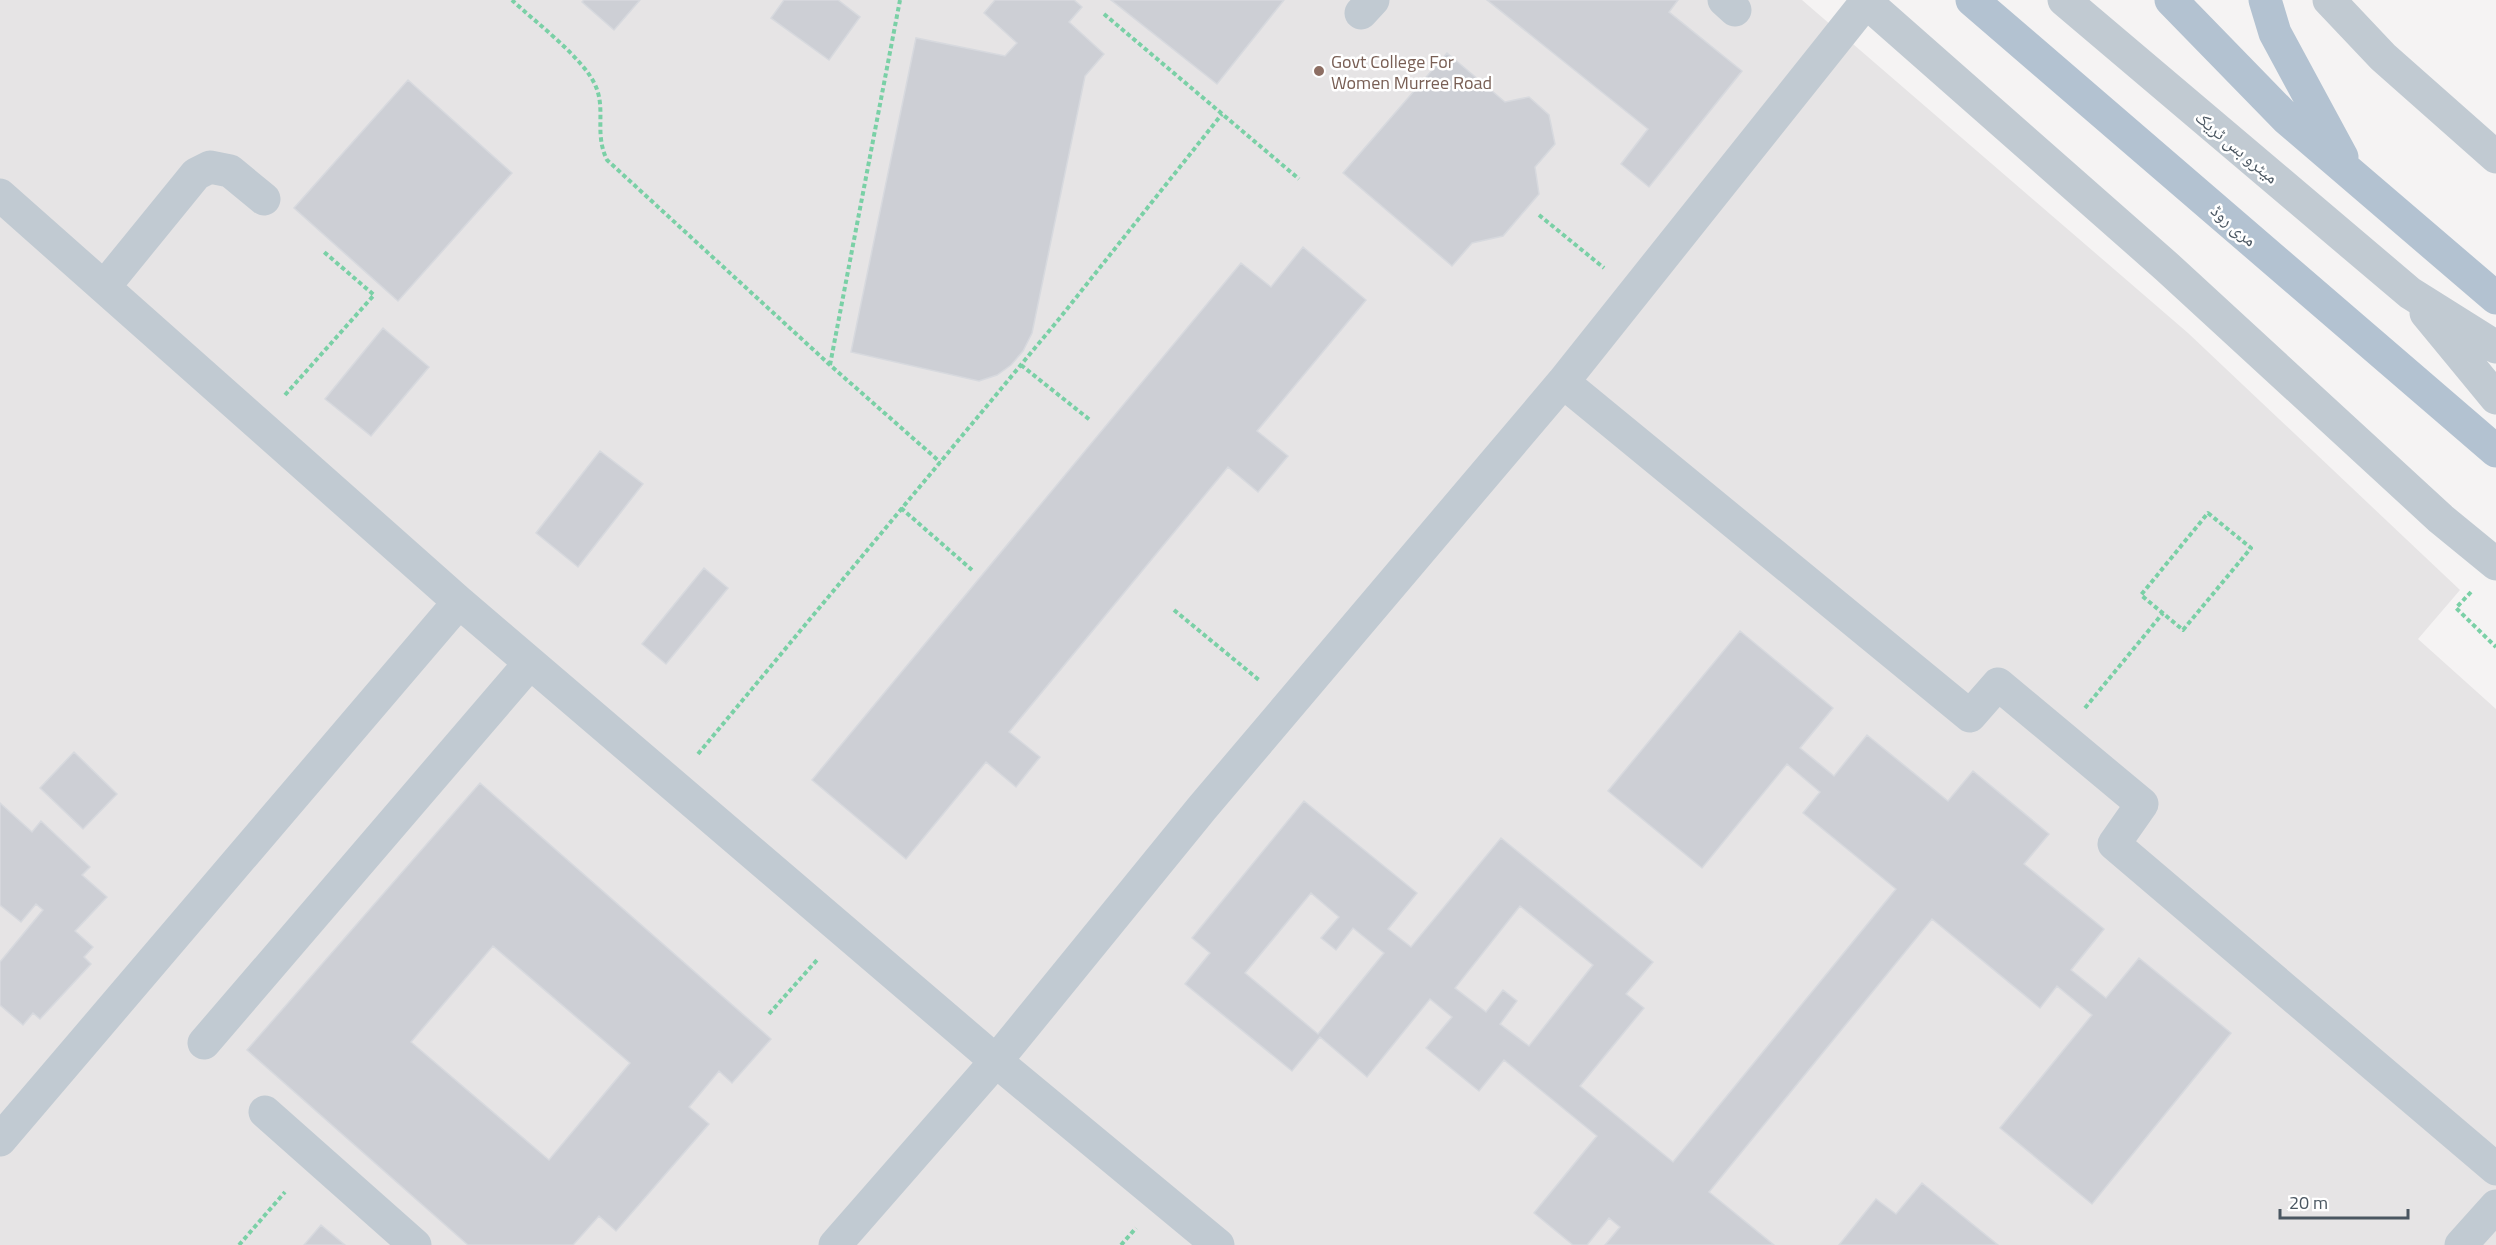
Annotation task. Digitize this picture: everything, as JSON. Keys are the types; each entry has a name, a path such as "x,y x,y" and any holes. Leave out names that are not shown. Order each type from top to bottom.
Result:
{"main road":[{"name":"مری روڈ","path":"1972,0 2496,451"},
{"path":"2171,0 2288,118 2496,298"},
{"path":"2265,0 2275,33 2352,175"}],"lane":[{"name":"میٹرو بس ٹریک","path":"2064,0 2410,293 2496,346"},
{"path":"2329,0 2383,57 2496,157"},
{"path":"835,1245 996,1061 1202,808 1563,382 1865,1 2167,267 2441,519 2496,563"},
{"path":"104,287 196,174 210,167 230,171 264,199"},
{"path":"0,195 459,602 996,1061 1218,1245"},
{"name":"میٹرو بس ٹریک","path":"2410,293 2496,398"},
{"path":"1563,382 1970,716 1998,684 2142,804 2114,844 2496,1169"},
{"path":"0,1140 459,602"},
{"path":"204,1043 530,663"},
{"path":"265,1112 415,1245"},
{"path":"2462,1245 2495,1209"}],"path":[{"path":"512,0 585,68 597,87 601,147 607,160 830,365 940,462"},
{"path":"830,365 900,0"},
{"path":"1104,14 1299,179"},
{"path":"672,785 1021,364 1222,114"},
{"path":"1539,215 1635,292"},
{"path":"259,425 374,295 324,252"},
{"path":"1021,364 1090,420"},
{"path":"902,508 972,570"},
{"path":"2208,513 2251,548 2183,630 2163,613 2141,595 2208,513"},
{"path":"2496,563 2456,608 2496,647"},
{"path":"1174,610 1289,705"},
{"path":"2061,738 2163,613"},
{"path":"769,1014 843,930"},
{"path":"239,1245 285,1191"}],"shaded area":[{"path":"0,0 1802,0 2188,333 2460,590 2418,639 2496,709 2496,1245 0,1245"}],"building":[{"path":"584,0 640,0 614,30 582,2"},
{"path":"784,0 838,0 860,17 829,60 771,18"},
{"path":"995,0 1074,0 1082,7 1069,22 1104,54 1085,76 1032,333 1023,351 1011,365 997,375 979,381 851,352 916,38 1005,56 1017,43 984,13"},
{"path":"1111,0 1284,0 1217,84"},
{"path":"1487,0 1678,0 1669,12 1742,71 1649,187 1621,164 1648,129"},
{"path":"1447,53 1505,102 1529,97 1549,115 1555,144 1535,167 1539,194 1503,236 1472,243 1452,266 1343,173"},
{"path":"408,80 512,173 398,301 294,208"},
{"path":"1303,247 1366,300 1257,431 1288,456 1258,492 1228,467 1009,732 1040,757 1016,787 986,762 906,859 812,780 1241,263 1271,287"},
{"path":"383,328 429,367 371,436 325,399"},
{"path":"600,451 643,484 578,567 536,533"},
{"path":"704,568 728,588 666,664 642,644"},
{"path":"1740,631 1833,708 1800,748 1834,776 1867,735 1948,801 1973,771 2049,834 2024,864 2104,929 2071,970 2106,998 2139,958 2231,1033 2092,1204 2000,1128 2092,1015 2057,986 2040,1008 1932,919 1709,1192 1774,1245 1605,1245 1620,1227 1609,1218 1587,1245 1573,1245 1534,1213 1597,1136 1504,1060 1479,1091 1426,1048 1452,1017 1430,999 1367,1077 1320,1037 1292,1071 1185,984 1210,953 1192,938 1304,801 1417,893 1388,929 1411,947 1501,838 1653,962 1626,994 1644,1008 1580,1086 1673,1162 1896,889 1803,813 1820,792 1787,764 1702,868 1608,791","holes":["1311,893 1339,917 1321,938 1336,950 1353,928 1384,953 1318,1034 1245,973","1520,906 1593,965 1529,1046 1500,1024 1517,1001 1503,990 1486,1012 1455,988"]},
{"path":"74,752 117,794 83,829 40,788"},
{"path":"480,783 771,1039 732,1083 719,1071 689,1107 709,1124 616,1231 599,1216 573,1245 468,1245 247,1050","holes":["493,946 630,1063 549,1160 411,1042"]},
{"path":"0,803 32,832 41,821 90,867 82,875 107,897 75,931 93,947 84,957 91,964 40,1019 33,1013 23,1025 0,1005 0,962 43,910 36,904 21,922 0,905"},
{"path":"1922,1183 1998,1245 1839,1245 1876,1199 1896,1214"},
{"path":"321,1225 345,1245 304,1245"}],"place":[{"name":"Govt College For Women Murree Road","path":"1319,71"}]}
